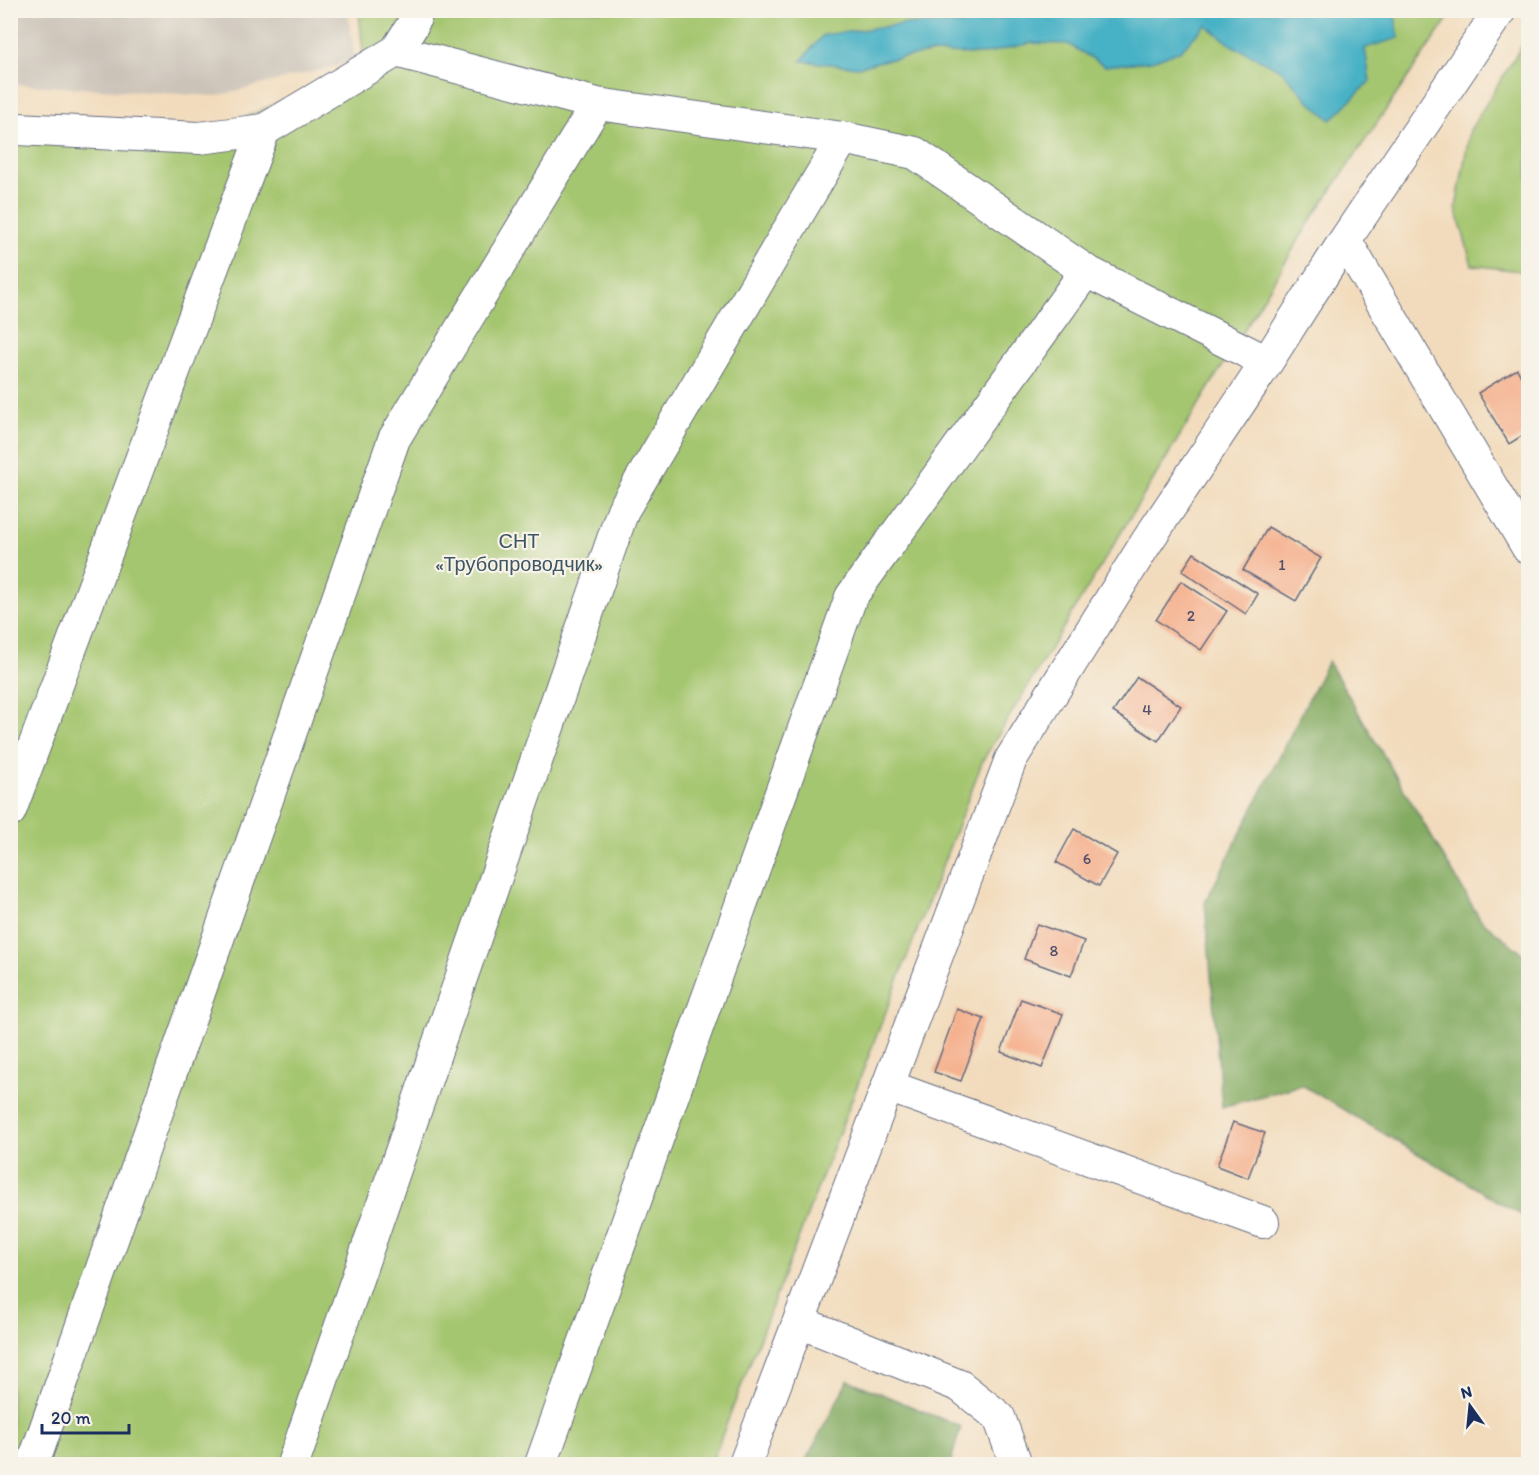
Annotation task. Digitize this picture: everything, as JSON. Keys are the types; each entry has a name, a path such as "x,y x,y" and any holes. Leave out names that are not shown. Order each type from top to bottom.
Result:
{"street":[{"path":"16,129 198,138 264,130 396,51 412,26 418,10"},
{"path":"745,1464 1011,759 1146,543 1345,240 1500,10"},
{"path":"396,51 597,104 843,138 915,153 1086,271 1267,362"},
{"path":"33,1464 394,439 597,104"},
{"path":"10,811 264,130"},
{"path":"293,1464 623,510 843,138"},
{"path":"1345,240 1528,548"},
{"path":"541,1464 850,597 1086,271"},
{"path":"888,1086 1263,1222"},
{"path":"799,1322 960,1386 999,1417 1016,1464"}],"shaded area":[{"path":"10,11 348,11 355,61 216,96 11,84"}],"green space":[{"name":"СНТ «Трубопроводчик»","path":"359,11 1453,11 1309,223 983,760 711,1464 11,1464 10,117 220,129 364,63"},
{"path":"1528,36 1528,272 1472,265 1456,208 1470,130"},
{"path":"1328,661 1480,919 1528,958 1528,1219 1302,1085 1222,1107 1205,903"},
{"path":"848,1380 961,1427 950,1464 804,1464"}],"water":[{"path":"1047,10 1394,11 1399,38 1365,48 1370,81 1331,120 1311,103 1281,70 1233,46 1206,25 1181,50 1152,61 1105,66 1068,44 1031,43 983,54 930,53 858,67 801,61 823,35 904,24 964,24"}],"building":[{"path":"1517,369 1528,389 1528,432 1509,444 1478,393"},
{"path":"1268,527 1321,558 1296,601 1243,570"},
{"path":"1194,553 1258,594 1246,614 1182,571"},
{"path":"1181,581 1227,611 1201,650 1156,620"},
{"path":"1137,677 1181,706 1158,741 1113,712"},
{"path":"1074,829 1117,854 1099,886 1056,862"},
{"path":"1037,924 1084,941 1071,976 1024,959"},
{"path":"1021,999 1063,1014 1042,1068 1001,1052"},
{"path":"957,1009 984,1019 961,1081 934,1072"},
{"path":"1233,1122 1265,1133 1248,1178 1217,1166"}]}
